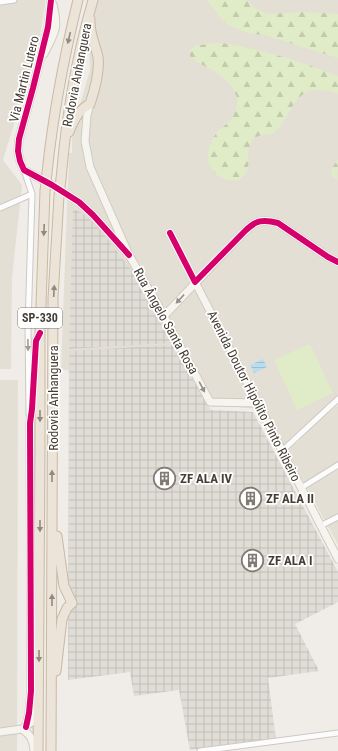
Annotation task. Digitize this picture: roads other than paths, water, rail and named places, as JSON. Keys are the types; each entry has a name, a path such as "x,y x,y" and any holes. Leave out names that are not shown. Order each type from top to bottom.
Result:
{"highway":[{"name":"Rodovia Anhanguera","path":"38,751 40,333 45,191 50,140 63,66 78,0"},
{"name":"Rodovia Anhanguera","path":"51,751 53,298 63,152 68,115 82,43 93,0"},
{"path":"63,152 75,119 83,108 90,104 95,88 98,56 90,28 93,0"},
{"path":"51,700 62,619 65,611 72,603 64,586 62,575 52,492"}],"street":[{"path":"0,2 14,0"},
{"name":"Via Martin Lutero","path":"24,170 18,151 19,139 48,28 51,0"},
{"name":"Via Martin Lutero","path":"39,65 56,30 51,0"},
{"path":"48,28 51,32 56,30"},
{"name":"Rua Ângelo Santa Rosa","path":"90,104 87,115 85,141 87,155 96,179 129,255 164,316 210,402 258,403"},
{"path":"24,170 32,194 28,328 28,406 30,423"},
{"path":"24,170 79,202 93,215 129,255"},
{"path":"0,208 32,194"},
{"path":"164,316 244,231 252,224 261,221 278,223 328,257 338,262"},
{"name":"Avenida Doutor Hipólito Pinto Ribeiro","path":"170,233 338,559"},
{"path":"24,728 29,713 31,691 30,423 36,341 40,333"},
{"path":"282,451 338,399"},
{"path":"301,488 338,465"},
{"path":"320,526 338,517"},
{"path":"0,732 24,728 33,720 35,686 38,675"},
{"path":"24,728 30,734 33,741 34,751"},
{"path":"200,751 338,733"}],"water":[{"path":"263,359 267,367 254,373 250,365"}],"place":[{"name":"ZF ALA IV","path":"165,478"},
{"name":"ZF ALA II","path":"250,498"},
{"name":"ZF ALA I","path":"252,560"}]}
